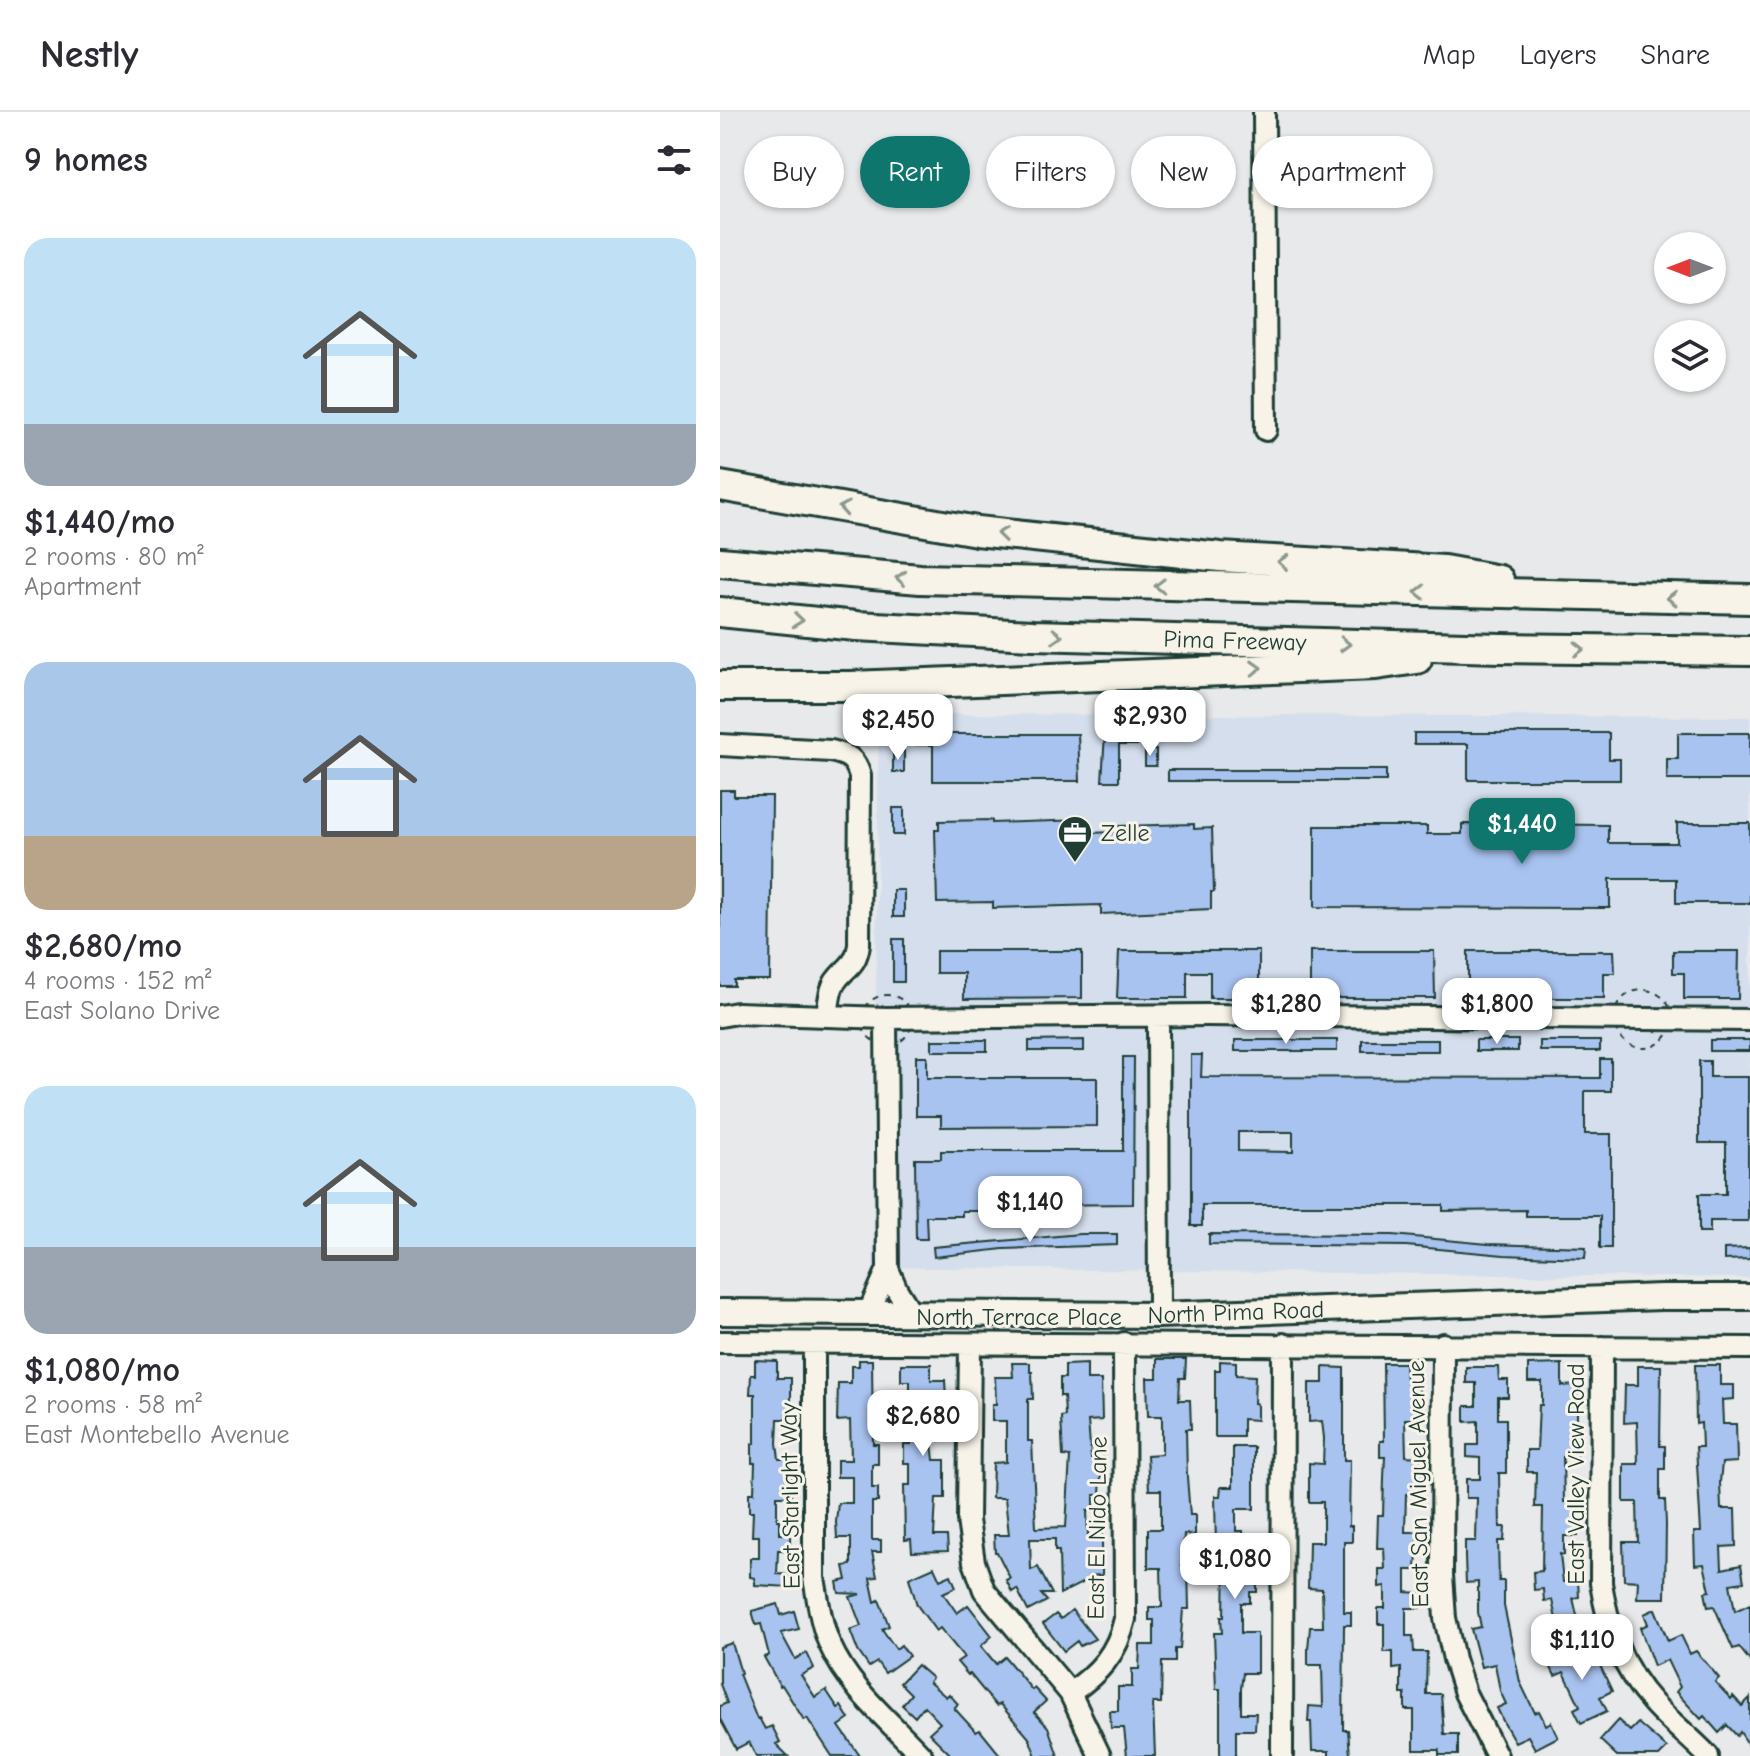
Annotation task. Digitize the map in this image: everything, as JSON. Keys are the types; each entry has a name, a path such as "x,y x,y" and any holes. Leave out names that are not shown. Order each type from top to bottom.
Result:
{"highway":[{"path":"720,486 977,531 1220,557 1444,570 1582,596"},
{"path":"720,562 920,579 1750,599"},
{"name":"Pima Freeway","path":"720,612 856,626 1033,635 1501,648 1750,651"},
{"path":"720,686 866,686 1376,665 1501,648"}],"main road":[{"name":"North Pima Road","path":"720,1312 1159,1315 1661,1297 1750,1297"}],"street":[{"path":"1264,112 1266,430"},
{"path":"720,745 831,751 848,755 856,763 860,776 858,957 832,986 827,1015"},
{"path":"720,1016 737,1013 886,1018 1158,1016 1750,1020"},
{"path":"1158,1016 1159,1315"},
{"path":"886,1018 888,1269 912,1314"},
{"path":"868,1314 888,1269"},
{"name":"North Terrace Place","path":"720,1342 1750,1348"},
{"name":"East Starlight Way","path":"814,1343 814,1578 820,1613 830,1645 849,1679 922,1756"},
{"name":"East El Nido Lane","path":"1070,1693 1099,1672 1111,1656 1120,1640 1125,1619 1124,1343"},
{"path":"970,1344 968,1520 974,1562 984,1590 1070,1693 1100,1756"},
{"path":"1282,1756 1283,1344"},
{"name":"East San Miguel Avenue","path":"1443,1344 1442,1575 1445,1618 1465,1693 1497,1756"},
{"name":"East Valley View Road","path":"1602,1347 1601,1583 1606,1613 1622,1657 1635,1681 1654,1705 1708,1756"}],"shaded area":[{"path":"879,714 1750,717 1750,1278 873,1267"}],"building":[{"path":"1414,733 1609,733 1609,759 1620,759 1620,780 1468,780 1468,744 1414,744"},
{"path":"1678,733 1750,733 1750,780 1667,780 1667,759 1678,759"},
{"path":"909,734 1078,734 1080,781 933,781 933,745 909,745"},
{"path":"1105,734 1137,734 1137,745 1119,745 1119,781 1102,781"},
{"path":"1145,750 1156,750 1156,766 1145,766"},
{"path":"893,751 904,751 904,772 893,772"},
{"path":"1168,770 1386,770 1386,781 1168,781"},
{"path":"720,790 734,790 734,796 772,796 770,980 734,980 734,986 720,986"},
{"path":"893,808 904,808 904,835 893,835"},
{"name":"Zelle","path":"992,820 992,823 1085,820 1086,833 1119,832 1119,826 1194,824 1194,829 1212,828 1214,892 1211,892 1211,909 1101,914 1101,905 993,908 993,902 937,903 935,830 939,830 939,821"},
{"path":"1677,823 1750,823 1750,903 1676,903 1676,879 1610,879 1610,908 1315,907 1315,826 1427,826 1427,834 1462,834 1462,824 1608,825 1608,843 1677,843"},
{"path":"893,890 904,890 904,917 893,917"},
{"path":"893,939 904,939 904,982 893,982"},
{"path":"936,951 1082,951 1082,998 964,999 964,973 936,973"},
{"path":"1119,951 1259,951 1259,998 1210,998 1210,972 1187,972 1187,998 1117,998"},
{"path":"1310,951 1434,951 1435,998 1310,998"},
{"path":"1468,951 1614,951 1615,973 1604,973 1604,998 1468,998"},
{"path":"1673,951 1739,951 1738,999 1684,999 1684,973 1673,973"},
{"path":"932,1040 987,1040 987,1051 932,1051"},
{"path":"1084,1040 1084,1051 1029,1051 1029,1041"},
{"path":"1235,1040 1337,1040 1337,1051 1235,1051"},
{"path":"1362,1040 1438,1040 1438,1051 1362,1051"},
{"path":"1476,1040 1518,1040 1518,1051 1476,1051"},
{"path":"1710,1040 1750,1040 1750,1051 1710,1051"},
{"path":"1540,1041 1600,1041 1600,1051 1540,1051"},
{"path":"1191,1055 1202,1055 1201,1077 1600,1078 1600,1059 1611,1059 1611,1091 1585,1091 1585,1134 1611,1134 1611,1248 1600,1248 1600,1216 1526,1216 1526,1210 1443,1211 1443,1205 1202,1205 1202,1226 1191,1226","holes":["1238,1132 1293,1132 1293,1152 1238,1151"]},
{"path":"916,1056 927,1056 927,1078 1097,1078 1097,1126 941,1127 941,1116 916,1116"},
{"path":"1123,1057 1134,1057 1133,1204 1036,1205 1036,1211 962,1211 962,1216 926,1216 927,1239 916,1239 915,1159 941,1159 941,1151 1123,1151"},
{"path":"1699,1061 1710,1061 1710,1077 1748,1077 1748,1221 1710,1221 1710,1232 1699,1232 1699,1194 1726,1194 1726,1143 1699,1143"},
{"path":"1080,1234 1117,1234 1117,1245 1003,1249 934,1257 933,1247"},
{"path":"1209,1234 1393,1235 1488,1244 1586,1247 1585,1258 1504,1255 1406,1246 1209,1244"},
{"path":"1750,1248 1750,1259 1724,1260 1724,1249"},
{"path":"1157,1359 1186,1359 1185,1378 1180,1378 1179,1400 1190,1400 1191,1429 1186,1429 1187,1477 1190,1515 1195,1515 1195,1535 1184,1534 1182,1566 1188,1566 1189,1609 1183,1609 1180,1649 1175,1649 1175,1662 1162,1662 1161,1703 1153,1703 1155,1756 1127,1756 1124,1728 1111,1728 1110,1711 1118,1711 1118,1687 1132,1687 1132,1669 1139,1669 1140,1645 1154,1645 1154,1620 1149,1620 1149,1607 1162,1607 1161,1568 1148,1568 1148,1529 1161,1529 1161,1490 1149,1490 1147,1455 1162,1454 1162,1416 1148,1416 1147,1378 1157,1378"},
{"path":"755,1360 777,1361 777,1378 791,1378 791,1419 778,1419 777,1443 779,1459 790,1459 791,1496 777,1496 780,1534 790,1534 790,1550 778,1550 777,1574 790,1575 790,1587 755,1585 755,1578 750,1577 750,1558 759,1558 759,1536 752,1536 753,1512 749,1512 749,1493 754,1493 752,1444 755,1444 755,1394 750,1394"},
{"path":"859,1360 872,1360 873,1444 878,1444 878,1464 872,1464 872,1488 878,1488 878,1502 872,1502 872,1540 881,1540 881,1552 872,1552 877,1577 870,1578 875,1602 879,1600 889,1626 882,1629 896,1649 901,1645 909,1656 885,1673 877,1662 869,1667 858,1651 850,1630 861,1626 850,1597 861,1594 839,1593 837,1582 847,1580 844,1566 851,1565 851,1538 837,1538 838,1503 852,1503 852,1477 837,1477 837,1460 851,1460 850,1420 837,1421 838,1383 851,1383 851,1366 859,1366"},
{"path":"1220,1361 1236,1362 1236,1375 1255,1376 1257,1420 1243,1419 1243,1437 1215,1437 1215,1370 1220,1370"},
{"path":"1012,1363 1030,1363 1032,1372 1033,1399 1028,1399 1028,1441 1032,1441 1036,1528 1066,1527 1070,1457 1063,1456 1061,1417 1065,1416 1064,1396 1060,1396 1060,1378 1065,1378 1065,1365 1087,1364 1087,1380 1101,1380 1102,1420 1088,1421 1091,1458 1102,1458 1100,1495 1094,1495 1094,1511 1087,1511 1088,1535 1102,1535 1102,1575 1088,1576 1088,1580 1060,1594 1059,1551 1055,1551 1055,1539 1030,1539 1031,1570 1038,1567 1052,1594 1041,1594 1047,1601 1028,1611 1017,1589 1012,1592 1006,1580 1010,1578 995,1552 994,1535 1009,1535 1005,1498 992,1498 993,1463 1006,1462 1006,1421 992,1421 992,1404 996,1404 995,1377 1013,1377"},
{"path":"1383,1363 1405,1363 1406,1381 1419,1381 1419,1419 1405,1419 1406,1456 1420,1457 1419,1495 1406,1494 1405,1532 1418,1532 1416,1570 1406,1570 1406,1592 1420,1593 1420,1608 1406,1608 1406,1636 1413,1636 1414,1652 1427,1652 1426,1694 1441,1694 1444,1734 1458,1734 1458,1755 1439,1755 1439,1750 1414,1750 1414,1710 1405,1710 1405,1694 1401,1694 1401,1668 1393,1669 1393,1652 1384,1652 1384,1624 1378,1624 1378,1608 1385,1608 1385,1586 1379,1587 1379,1569 1385,1569 1384,1548 1377,1548 1378,1515 1383,1515 1385,1457 1380,1457 1380,1441 1384,1441"},
{"path":"901,1364 931,1364 931,1380 945,1380 947,1418 932,1417 932,1443 934,1460 945,1460 945,1498 936,1498 934,1536 947,1536 948,1551 912,1552 911,1539 905,1540 904,1485 910,1485 910,1463 904,1463 904,1444 911,1444 911,1422 903,1422 904,1402 910,1402 910,1381 901,1381"},
{"path":"1562,1364 1562,1386 1577,1385 1577,1457 1563,1457 1564,1502 1577,1502 1578,1536 1564,1536 1564,1555 1560,1554 1563,1582 1578,1581 1579,1597 1573,1598 1581,1633 1560,1637 1559,1632 1552,1634 1549,1620 1556,1619 1552,1600 1544,1601 1543,1589 1534,1590 1533,1572 1542,1571 1543,1507 1535,1507 1536,1472 1527,1472 1527,1450 1537,1450 1539,1405 1542,1405 1542,1382 1528,1382 1528,1365"},
{"path":"1695,1365 1720,1365 1720,1385 1734,1385 1734,1399 1722,1400 1723,1424 1736,1424 1737,1462 1722,1463 1720,1482 1721,1509 1735,1509 1736,1546 1721,1547 1722,1569 1741,1565 1744,1582 1730,1584 1735,1611 1750,1604 1750,1661 1739,1647 1733,1649 1714,1606 1708,1607 1705,1592 1710,1591 1704,1564 1695,1565 1694,1532 1701,1532 1696,1447 1702,1447 1701,1423 1696,1424"},
{"path":"1638,1366 1661,1366 1660,1446 1665,1446 1665,1469 1660,1469 1660,1500 1665,1500 1665,1598 1637,1598 1638,1581 1624,1580 1623,1542 1638,1542 1637,1502 1624,1502 1624,1464 1638,1464 1637,1422 1624,1423 1625,1385 1638,1385"},
{"path":"1323,1367 1344,1368 1344,1460 1350,1460 1349,1526 1352,1526 1352,1542 1344,1542 1344,1612 1351,1612 1351,1625 1344,1625 1343,1730 1348,1730 1350,1755 1344,1756 1329,1756 1329,1751 1312,1751 1311,1722 1308,1722 1309,1706 1323,1707 1322,1665 1308,1665 1310,1627 1323,1627 1322,1589 1308,1588 1309,1542 1323,1542 1323,1502 1309,1502 1309,1463 1323,1464 1324,1438 1322,1421 1309,1422 1309,1383 1323,1383"},
{"path":"1466,1367 1498,1367 1499,1380 1508,1380 1508,1397 1498,1397 1498,1419 1506,1419 1506,1473 1499,1473 1500,1527 1505,1527 1504,1541 1498,1541 1499,1581 1504,1581 1504,1606 1520,1682 1535,1713 1539,1711 1546,1725 1551,1722 1558,1737 1535,1749 1528,1736 1515,1742 1504,1723 1497,1708 1506,1704 1495,1664 1481,1667 1471,1629 1481,1627 1478,1582 1466,1583 1465,1541 1476,1541 1477,1498 1466,1498 1466,1479 1480,1479 1480,1458 1467,1457 1467,1445 1478,1445 1478,1421 1465,1422 1465,1406 1476,1406 1476,1383 1466,1383"},
{"path":"1233,1447 1254,1447 1254,1509 1236,1509 1236,1531 1243,1531 1243,1547 1257,1547 1257,1592 1250,1592 1250,1603 1241,1603 1241,1633 1257,1633 1257,1673 1243,1673 1241,1713 1256,1713 1255,1730 1236,1730 1236,1756 1220,1756 1220,1689 1216,1689 1214,1633 1222,1633 1225,1563 1221,1563 1221,1550 1216,1550 1215,1496 1220,1496 1221,1487 1233,1487"},
{"path":"934,1567 940,1580 951,1575 956,1587 943,1593 957,1613 968,1605 992,1636 981,1646 996,1664 1005,1657 1032,1690 1034,1688 1046,1701 1034,1712 1048,1727 1058,1756 1036,1756 1029,1738 957,1662 964,1657 940,1628 936,1631 917,1605 909,1578"},
{"path":"778,1604 781,1615 794,1611 799,1629 781,1633 795,1659 807,1653 814,1668 801,1675 815,1697 826,1690 838,1708 841,1706 849,1719 839,1726 860,1756 832,1756 807,1718 804,1720 780,1686 764,1657 769,1655 761,1624 756,1625 752,1611"},
{"path":"1655,1609 1668,1641 1681,1635 1690,1654 1696,1651 1719,1678 1715,1682 1731,1699 1733,1696 1742,1706 1750,1698 1750,1747 1740,1732 1737,1736 1727,1725 1719,1733 1704,1716 1701,1719 1676,1692 1680,1687 1667,1660 1654,1666 1640,1628 1648,1624 1644,1614"},
{"path":"1072,1610 1095,1639 1080,1646 1077,1641 1064,1651 1043,1624 1056,1614 1061,1619"},
{"path":"732,1643 739,1674 757,1719 765,1729 772,1726 780,1742 776,1744 788,1756 756,1756 749,1742 736,1749 720,1719 720,1706 727,1703 720,1684 720,1647"},
{"path":"1570,1646 1583,1663 1596,1657 1612,1691 1600,1697 1607,1711 1581,1723 1574,1709 1580,1706 1564,1672 1555,1676 1546,1657"},
{"path":"917,1665 932,1678 929,1682 946,1697 949,1694 958,1704 954,1708 976,1732 980,1730 1001,1756 952,1756 929,1733 940,1723 924,1706 915,1717 902,1705 911,1694 900,1683"},
{"path":"1618,1720 1630,1731 1638,1723 1667,1748 1659,1756 1617,1756 1600,1740"}],"place":[{"name":"Zelle","path":"1075,864"}]}
